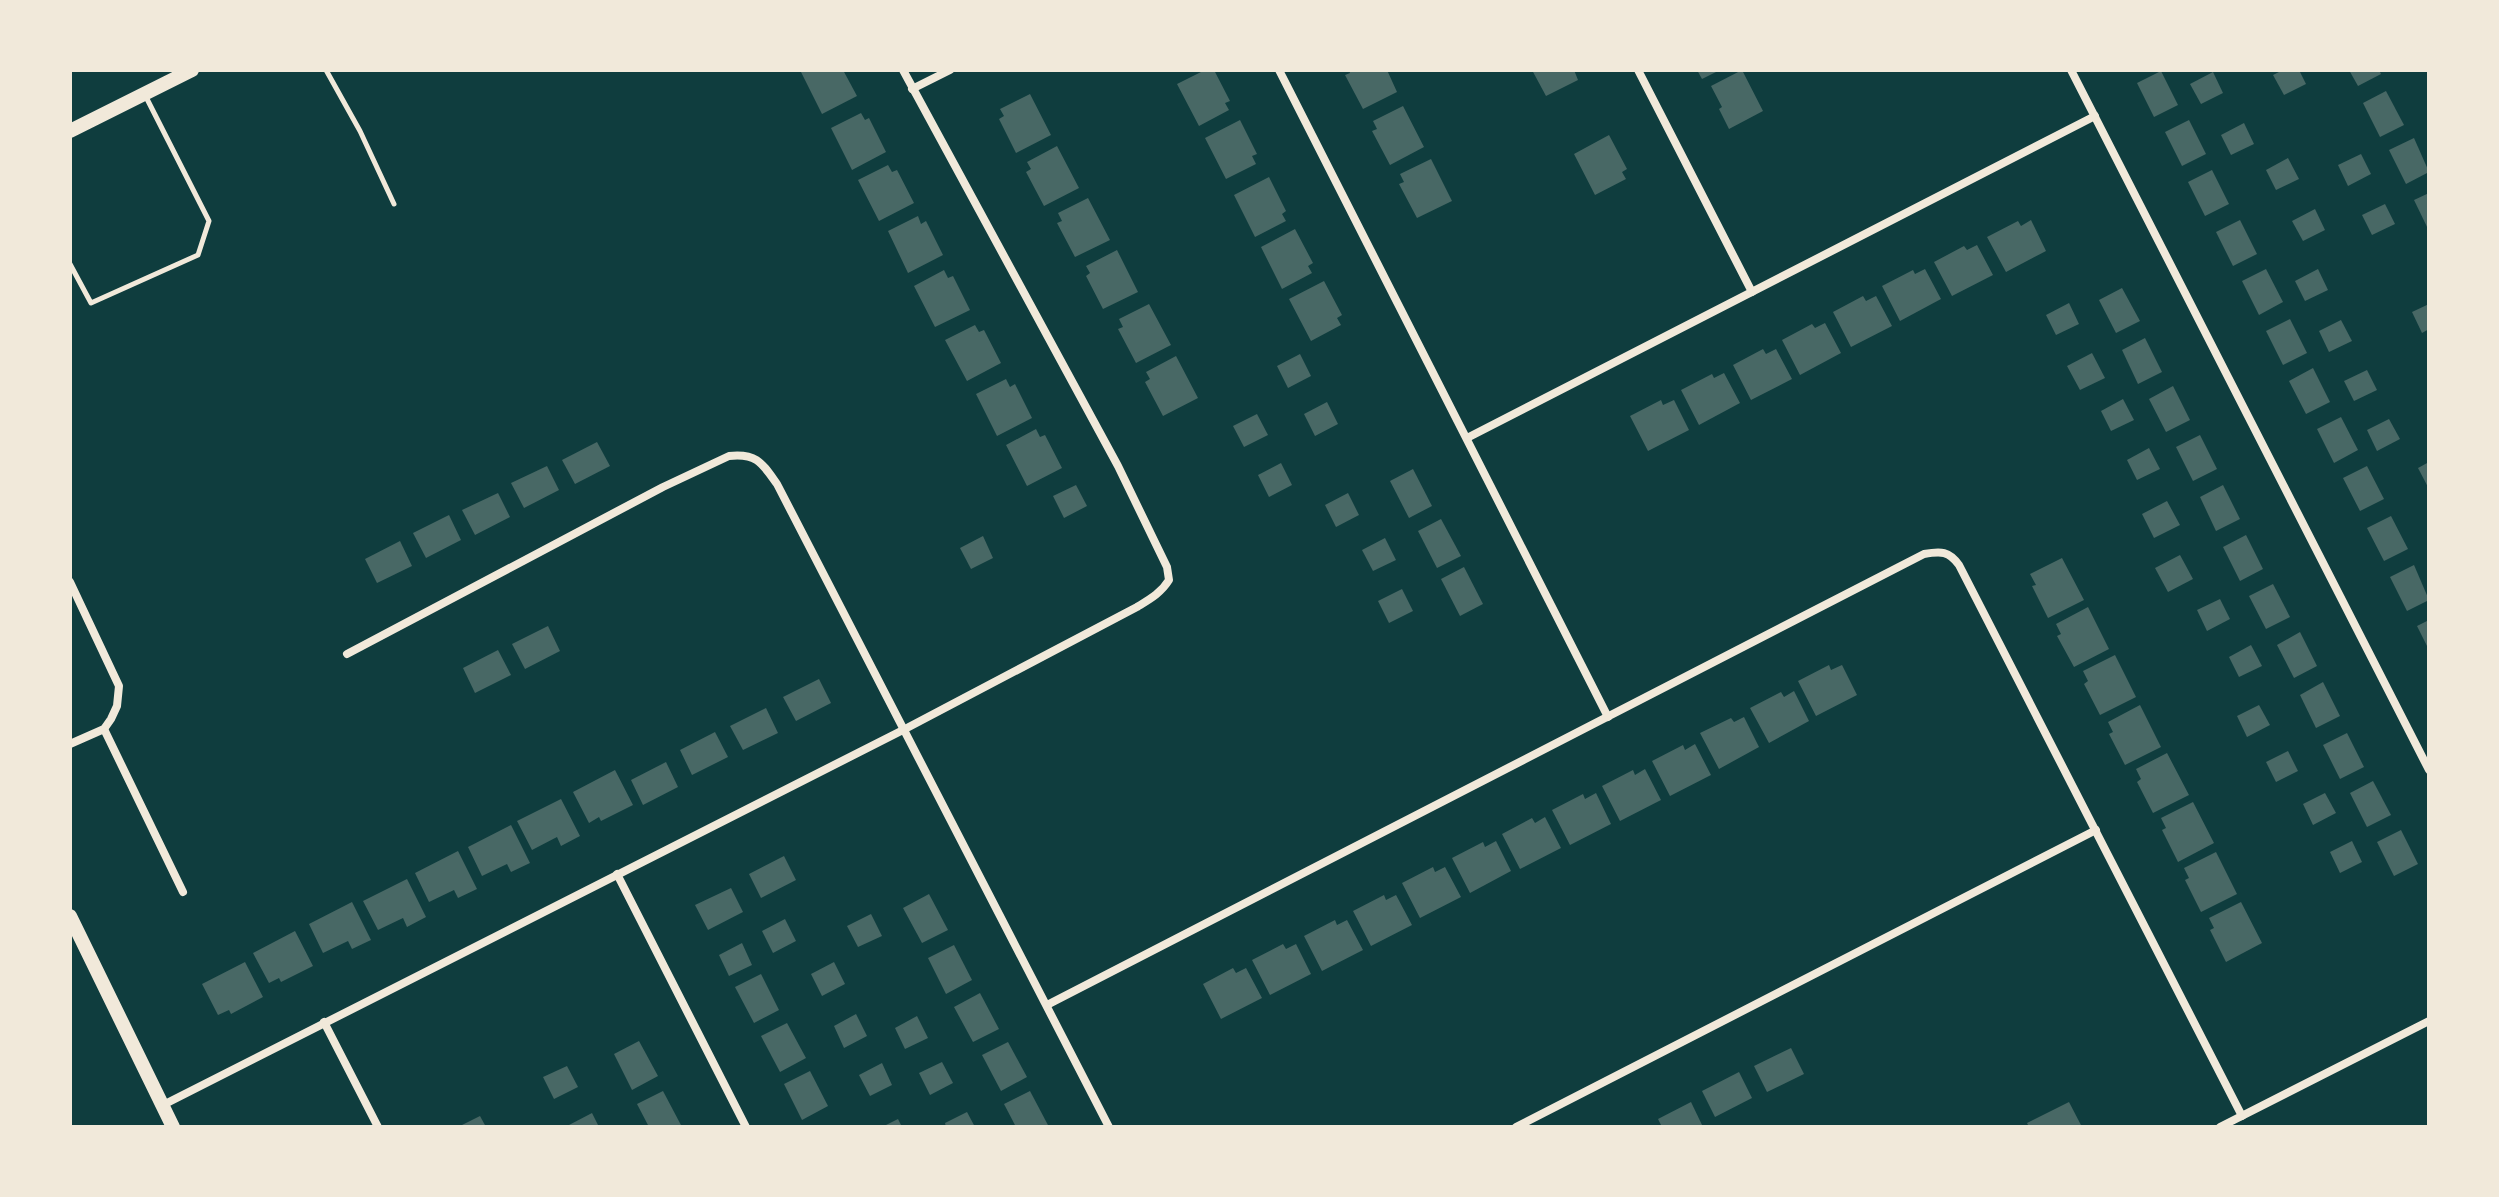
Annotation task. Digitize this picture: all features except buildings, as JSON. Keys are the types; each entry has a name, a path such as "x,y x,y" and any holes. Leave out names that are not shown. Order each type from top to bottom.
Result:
{"main road":[{"path":"70,131 192,70"},
{"path":"70,916 173,1127"}],"street":[{"path":"163,1105 905,729 1137,607 1156,596 1169,580 1160,549 1118,466 903,70"},
{"path":"912,89 950,70"},
{"path":"1279,70 1608,717"},
{"path":"1638,70 1752,292"},
{"path":"2071,70 2429,770"},
{"path":"1467,438 2095,116"},
{"path":"347,654 663,487 729,456 741,455 761,462 777,484 1109,1127"},
{"path":"1047,1005 1924,554 1940,551 1951,555 1959,565 2242,1116"},
{"path":"70,582 119,686 117,706 104,729 70,744"},
{"path":"104,729 183,892"},
{"path":"1516,1127 2096,830"},
{"path":"617,874 746,1127"},
{"path":"2220,1127 2429,1021"},
{"path":"324,1022 378,1127"}],"lane":[{"path":"326,70 360,131 394,204"},
{"path":"70,264 91,303 198,255 209,221 145,94"}]}
